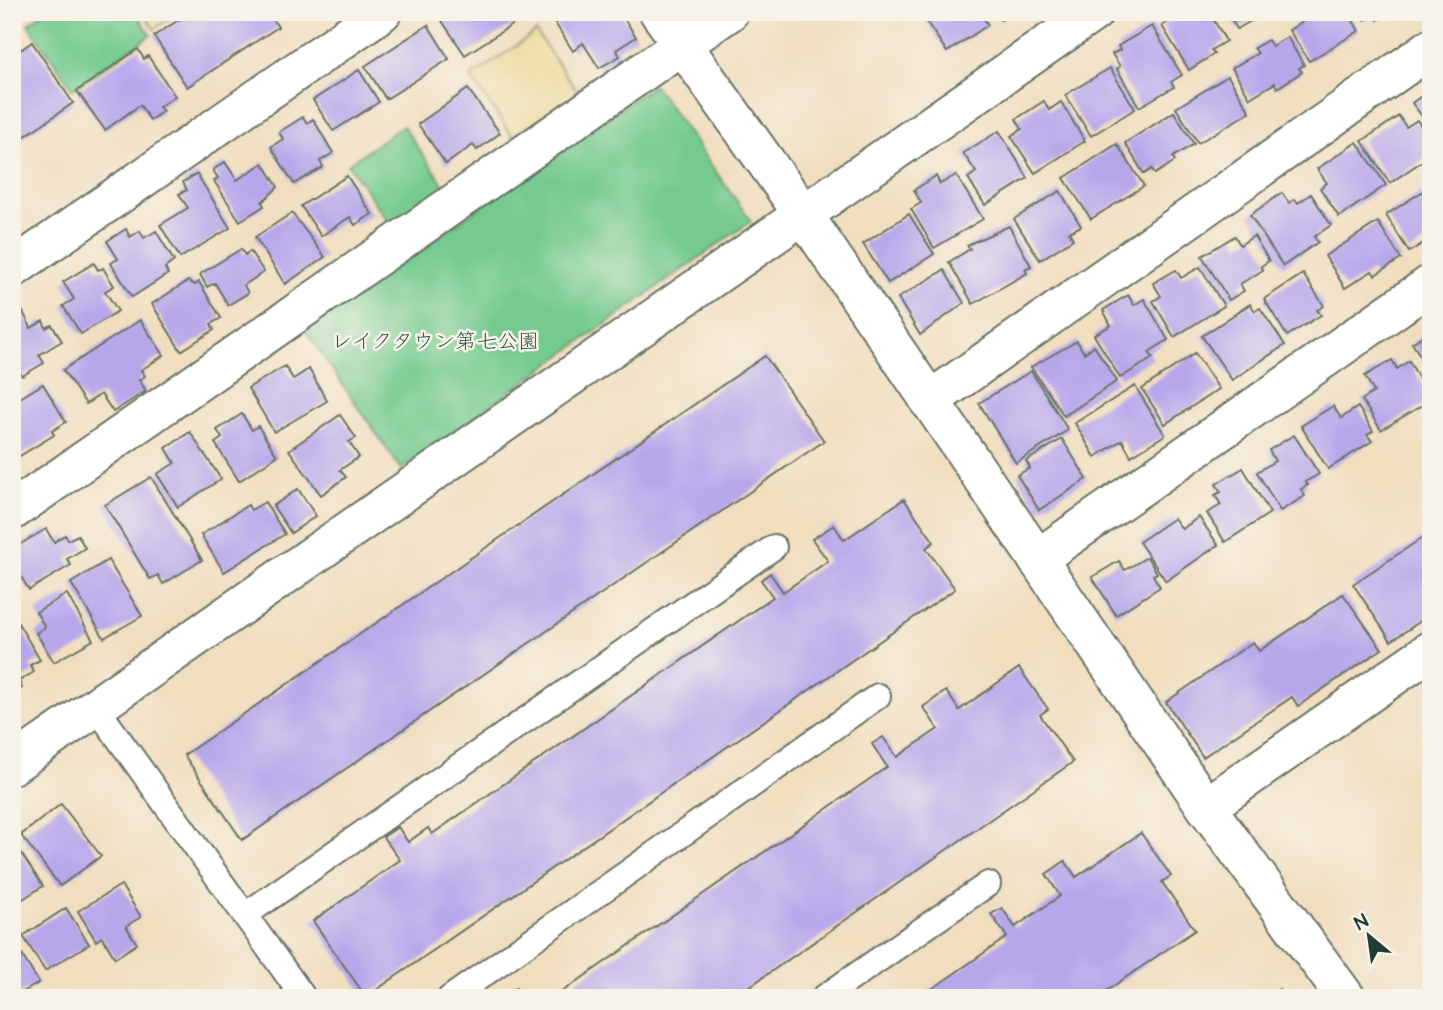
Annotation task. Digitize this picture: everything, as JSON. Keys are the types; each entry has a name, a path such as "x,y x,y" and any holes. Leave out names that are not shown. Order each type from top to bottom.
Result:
{"street":[{"path":"12,270 382,12"},
{"path":"659,12 803,214 1206,807 1346,998"},
{"path":"12,511 729,12"},
{"path":"12,765 1094,12"},
{"path":"929,401 1431,48"},
{"path":"1037,559 1431,284"},
{"path":"1206,807 1431,650"}],"lane":[{"path":"245,915 774,547"},
{"path":"450,998 878,696"},
{"path":"96,707 304,998"},
{"path":"823,998 988,884"}],"green space":[{"path":"44,12 135,12 151,35 73,89 28,24"},
{"name":"レイクタウン第七公園","path":"654,85 751,221 401,469 305,330"},
{"path":"403,126 446,188 391,226 348,164"}],"sand":[{"path":"143,12 179,12 154,29"},
{"path":"536,32 578,93 513,137 471,77"}],"building":[{"path":"191,12 268,12 278,27 187,87 154,36"},
{"path":"436,12 513,12 518,21 465,55"},
{"path":"572,12 620,12 636,37 616,50 620,56 599,68 583,43 573,51 555,23"},
{"path":"920,12 980,12 988,25 947,52"},
{"path":"996,12 1013,12 1001,20"},
{"path":"1184,12 1209,12 1226,41 1211,50 1214,54 1189,70 1162,26"},
{"path":"1227,12 1267,12 1237,29"},
{"path":"1318,12 1348,12 1359,31 1309,61 1289,30"},
{"path":"1360,12 1390,12 1378,20 1375,14 1365,20"},
{"path":"428,25 449,59 386,99 365,66"},
{"path":"1152,26 1182,75 1171,82 1174,87 1139,107 1117,69 1120,66 1112,54 1120,50 1118,46"},
{"path":"1287,37 1304,65 1299,68 1302,72 1277,88 1275,83 1250,98 1232,68 1258,53 1254,48 1268,40 1272,46"},
{"path":"32,42 73,103 12,145 12,56"},
{"path":"138,49 144,59 148,56 175,96 159,107 163,111 150,120 140,105 105,130 77,91"},
{"path":"1110,68 1135,109 1091,136 1065,95"},
{"path":"359,70 379,102 333,131 313,100"},
{"path":"1228,76 1250,112 1198,143 1176,108"},
{"path":"468,89 500,133 477,150 473,145 446,164 418,124"},
{"path":"1431,89 1431,128 1412,103"},
{"path":"1044,101 1049,110 1061,102 1085,141 1035,173 1011,136 1022,129 1016,119"},
{"path":"1174,112 1194,144 1173,157 1175,161 1155,174 1152,169 1144,174 1125,143"},
{"path":"1399,116 1406,127 1417,120 1431,140 1431,155 1390,183 1362,141"},
{"path":"303,117 307,123 313,119 333,153 320,161 323,167 294,184 271,147 283,139 279,132"},
{"path":"999,131 1028,178 985,205 968,178 976,172 963,153"},
{"path":"1357,142 1386,185 1339,217 1320,188 1327,183 1317,169"},
{"path":"1117,144 1144,186 1091,219 1064,178"},
{"path":"225,162 237,180 263,163 278,187 262,202 264,206 240,221 214,181 218,178 213,170"},
{"path":"197,174 230,228 180,258 160,225 188,208 179,194 187,190 183,182"},
{"path":"956,175 983,219 934,248 911,209 921,203 914,190 936,176 940,184"},
{"path":"347,176 372,214 355,225 350,217 321,236 301,206"},
{"path":"1431,186 1431,238 1409,252 1386,215"},
{"path":"1060,191 1081,226 1069,232 1073,239 1040,260 1014,219"},
{"path":"1282,193 1289,203 1295,199 1298,203 1311,194 1331,225 1314,237 1318,242 1283,266 1250,215"},
{"path":"292,213 325,257 285,284 255,237"},
{"path":"909,214 934,254 888,283 863,244"},
{"path":"1378,222 1401,259 1375,275 1372,271 1345,288 1325,256"},
{"path":"1009,226 1031,266 1025,269 1027,273 973,304 949,262 970,249 967,245"},
{"path":"126,229 130,237 140,231 144,238 156,231 174,261 165,268 168,274 132,297 111,263 118,259 107,241"},
{"path":"1235,236 1240,245 1254,236 1269,261 1261,266 1263,270 1240,284 1244,291 1229,300 1202,256"},
{"path":"241,249 245,255 250,251 264,272 244,285 248,293 228,305 215,283 207,287 200,274"},
{"path":"94,263 98,270 103,268 114,286 105,291 118,311 81,334 63,306 74,299 63,282"},
{"path":"1200,267 1224,306 1174,337 1153,301 1161,296 1153,283 1176,270 1181,278"},
{"path":"944,270 964,303 920,335 898,298"},
{"path":"1303,274 1324,306 1317,310 1321,315 1287,336 1264,299"},
{"path":"188,281 195,285 199,282 221,318 211,324 214,330 181,351 152,304"},
{"path":"1128,295 1134,305 1144,299 1168,340 1149,352 1153,358 1120,378 1094,335 1111,325 1103,310"},
{"path":"1250,304 1255,311 1260,308 1285,345 1232,380 1202,336"},
{"path":"23,312 31,328 43,321 46,328 52,325 62,341 39,355 44,363 22,376 12,359 12,318"},
{"path":"140,320 164,355 141,370 145,376 139,380 146,391 113,412 101,394 86,404 63,370"},
{"path":"1431,330 1431,372 1412,343"},
{"path":"1077,341 1084,353 1094,346 1117,381 1064,416 1031,367"},
{"path":"1195,353 1219,389 1165,424 1142,389"},
{"path":"765,356 824,441 242,840 184,755"},
{"path":"1392,360 1397,369 1409,361 1431,400 1381,430 1362,400 1374,392 1365,376"},
{"path":"285,366 293,379 309,369 327,401 274,432 248,388"},
{"path":"1031,371 1068,430 1016,463 979,403"},
{"path":"43,384 66,422 52,431 54,435 18,457 12,447 12,403"},
{"path":"1135,386 1165,435 1131,456 1122,440 1095,457 1075,423"},
{"path":"1333,406 1341,418 1358,407 1373,431 1367,435 1372,441 1328,469 1301,426"},
{"path":"242,414 252,430 258,426 277,456 239,481 215,443 222,438 217,430"},
{"path":"340,415 356,438 349,442 359,457 340,470 346,477 321,495 289,450"},
{"path":"190,432 221,479 178,507 157,474 175,463 166,448"},
{"path":"1294,435 1319,474 1305,482 1308,485 1301,489 1305,496 1280,511 1257,472 1275,461 1269,450"},
{"path":"1062,439 1087,479 1039,510 1017,475 1030,468 1026,461"},
{"path":"1243,468 1270,513 1225,542 1207,513 1221,505 1215,495 1221,492 1216,484"},
{"path":"151,477 202,560 163,584 158,575 150,579 105,505"},
{"path":"298,489 316,516 291,533 273,506"},
{"path":"904,499 934,542 926,548 955,589 366,997 313,921 400,860 383,837 398,827 408,842 428,828 432,834 773,597 761,580 770,573 783,592 828,561 812,539 834,525 844,540"},
{"path":"265,502 285,534 224,572 201,535 248,505 251,510"},
{"path":"1199,517 1218,545 1166,581 1139,542 1174,518 1182,529"},
{"path":"46,529 54,542 65,535 68,540 78,535 85,548 67,559 71,565 29,590 12,562 12,549"},
{"path":"1431,532 1431,614 1391,641 1353,584"},
{"path":"1147,557 1157,573 1153,575 1160,587 1116,615 1092,577 1119,561 1125,570"},
{"path":"108,560 142,616 104,638 71,583"},
{"path":"12,573 18,589 12,592"},
{"path":"67,594 93,640 54,662 36,633 45,627 36,612"},
{"path":"1343,594 1382,649 1298,706 1292,697 1203,757 1166,702 1253,642 1259,651"},
{"path":"18,623 40,660 30,665 34,672 19,681 22,688 12,693 12,626"},
{"path":"1019,668 1048,709 1040,715 1073,762 733,998 553,998 887,767 872,744 883,737 897,757 938,729 923,707 946,691 959,710"},
{"path":"61,804 101,856 60,886 21,835"},
{"path":"1141,833 1171,876 1162,882 1195,930 1096,998 919,998 1007,937 991,914 1002,908 1015,927 1060,896 1046,874 1065,861 1076,877"},
{"path":"12,840 43,886 12,906"},
{"path":"121,885 141,917 126,926 137,944 115,958 102,937 96,941 78,911"},
{"path":"66,908 89,944 45,971 23,936"},
{"path":"17,947 39,983 12,998 12,949"},
{"path":"516,988 524,998 502,998"},
{"path":"1279,989 1286,998 1267,998"},
{"path":"191,990 196,998 179,998"}]}
